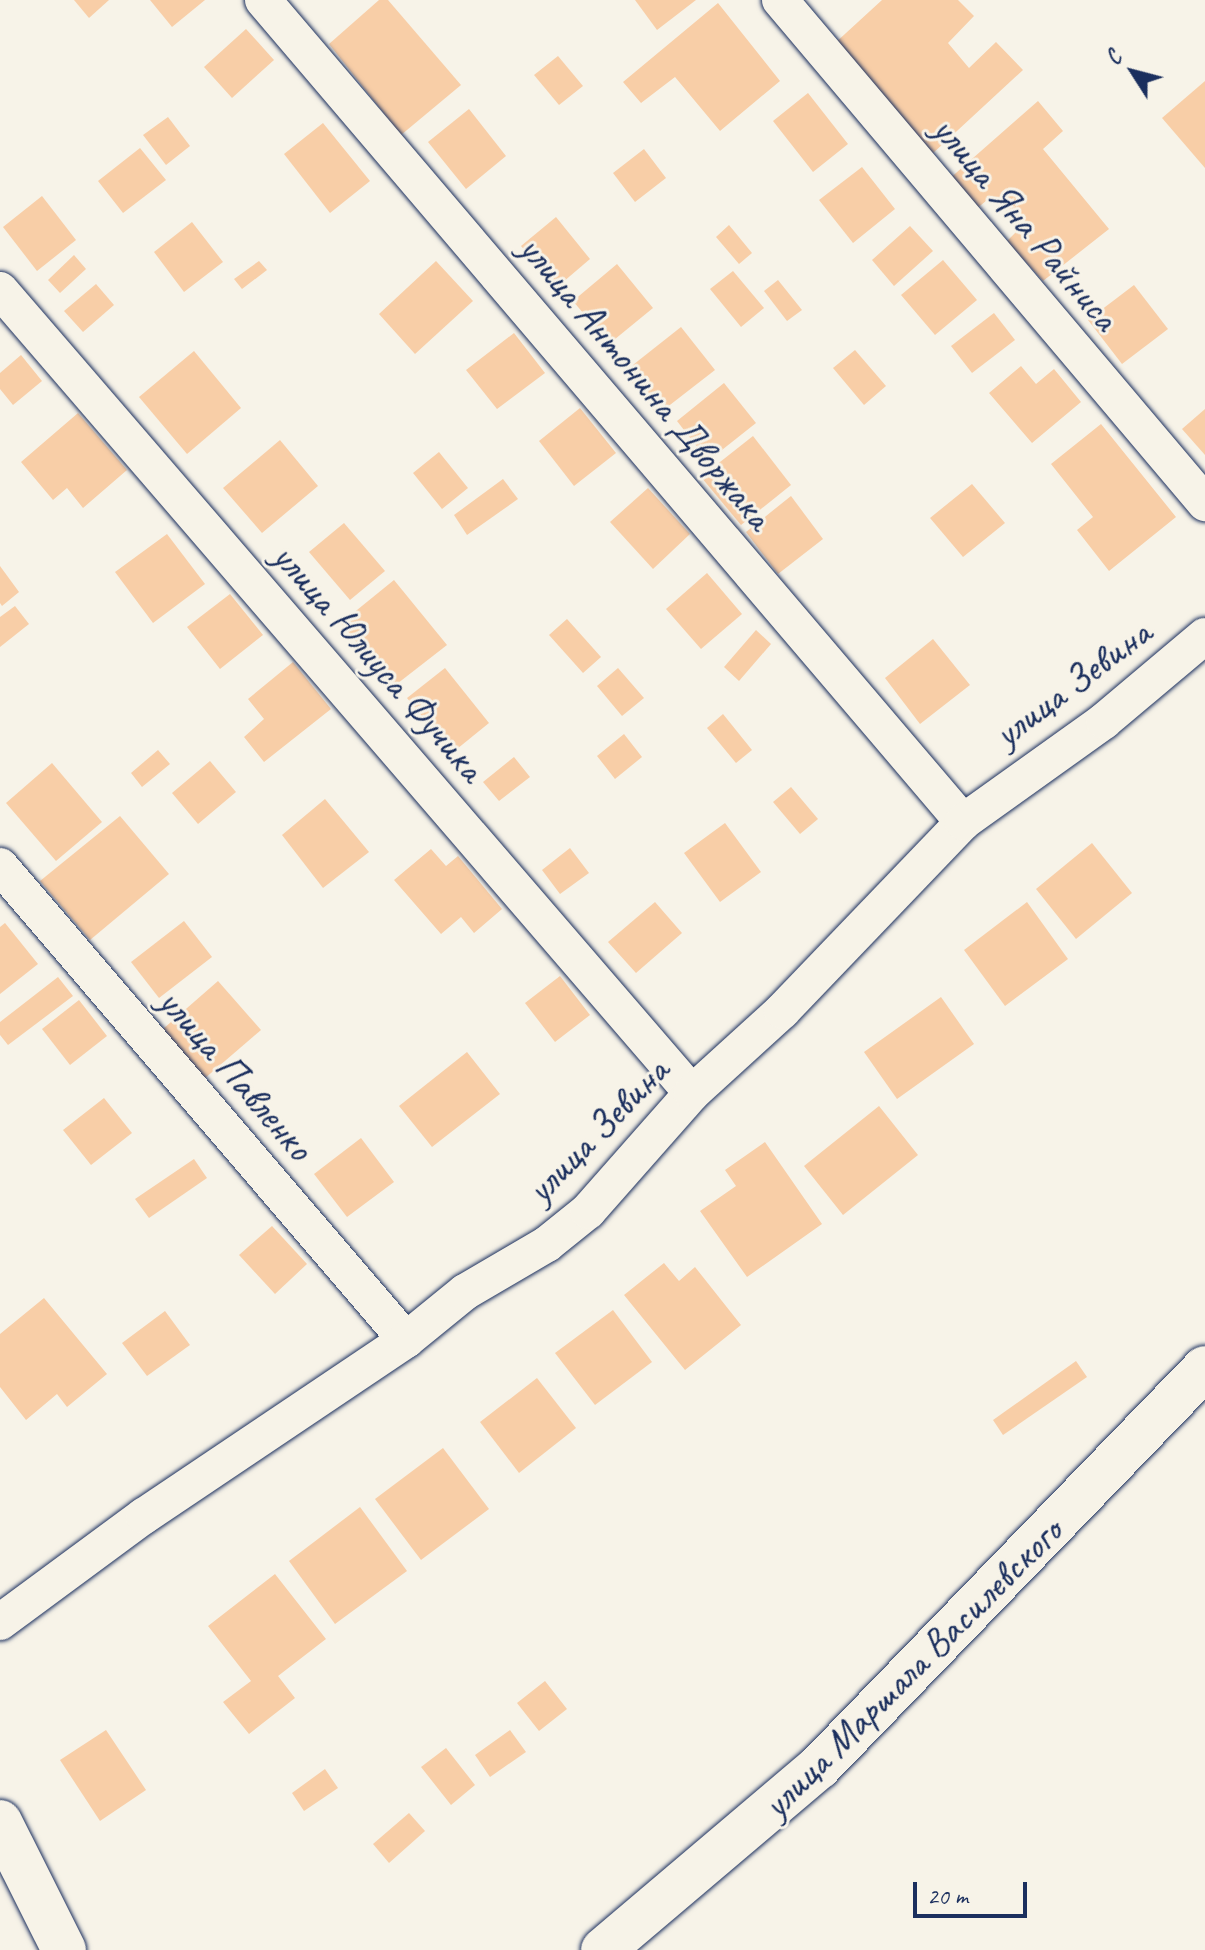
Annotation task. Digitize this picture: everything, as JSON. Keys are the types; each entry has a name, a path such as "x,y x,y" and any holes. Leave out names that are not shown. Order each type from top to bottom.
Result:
{"main road":[{"name":"улица Маршала Василевского","path":"603,1950 819,1767 1051,1533 1205,1368"},
{"path":"0,1822 64,1950"}],"street":[{"name":"улица Антонина Дворжака","path":"263,0 963,822"},
{"name":"улица Яна Райниса","path":"780,0 1205,503"},
{"name":"улица Юлиуса Фучика","path":"0,290 692,1093"},
{"name":"улица Зевина","path":"0,1622 144,1516 406,1340 465,1292 547,1244 588,1211 692,1093 782,1011 963,822 1104,721 1205,636"},
{"name":"улица Павленко","path":"0,866 406,1340"}],"building":[{"path":"74,0 109,0 89,18"},
{"path":"150,0 205,0 172,27"},
{"path":"379,0 388,0 461,85 401,135 329,44"},
{"path":"635,0 696,0 657,30"},
{"path":"882,0 958,0 974,16 948,43 969,68 996,42 1023,70 931,155 834,44"},
{"path":"718,3 780,81 720,131 675,77 641,103 623,82"},
{"path":"246,29 274,60 232,98 204,67"},
{"path":"558,56 583,86 559,105 534,75"},
{"path":"1205,81 1205,168 1162,118"},
{"path":"808,93 848,144 813,172 773,121"},
{"path":"1038,101 1063,131 1043,149 1109,229 1043,281 1007,241 1021,227 992,196 975,210 948,180"},
{"path":"469,109 506,156 466,189 428,142"},
{"path":"168,117 190,146 166,165 143,135"},
{"path":"323,123 370,181 330,213 284,154"},
{"path":"140,148 166,180 123,213 98,181"},
{"path":"644,149 666,178 635,202 613,173"},
{"path":"862,167 895,209 853,243 819,200"},
{"path":"42,196 76,240 37,271 3,227"},
{"path":"556,217 590,259 556,288 521,246"},
{"path":"192,222 223,262 184,292 154,252"},
{"path":"729,225 752,253 739,264 716,237"},
{"path":"910,226 933,251 894,286 872,260"},
{"path":"74,255 86,269 60,293 48,280"},
{"path":"943,260 977,300 935,335 901,295"},
{"path":"259,261 267,270 242,289 234,279"},
{"path":"436,261 473,301 415,354 379,314"},
{"path":"617,264 653,308 609,344 573,301"},
{"path":"733,271 764,308 741,327 710,289"},
{"path":"778,280 802,310 787,321 764,291"},
{"path":"96,284 114,305 83,332 64,311"},
{"path":"1134,285 1168,329 1122,364 1088,320"},
{"path":"994,313 1015,340 972,373 951,346"},
{"path":"681,327 715,370 657,415 624,372"},
{"path":"514,333 545,373 497,409 466,370"},
{"path":"855,350 886,386 864,405 833,368"},
{"path":"194,351 241,408 187,454 139,397"},
{"path":"21,355 42,381 13,405 0,389 0,373"},
{"path":"1021,366 1036,384 1054,369 1081,402 1032,443 989,393"},
{"path":"724,383 756,423 708,461 677,421"},
{"path":"580,408 616,453 574,486 539,441"},
{"path":"1205,409 1205,455 1182,429"},
{"path":"78,413 127,470 83,508 67,488 53,500 21,462"},
{"path":"1101,424 1176,517 1109,571 1077,530 1093,517 1051,464"},
{"path":"753,436 791,485 741,525 701,477"},
{"path":"280,440 318,486 262,533 223,488"},
{"path":"439,452 468,488 442,509 413,473"},
{"path":"503,479 518,499 467,535 454,515"},
{"path":"972,484 1005,523 963,557 930,518"},
{"path":"648,488 690,534 653,569 610,522"},
{"path":"791,496 823,539 778,574 746,532"},
{"path":"344,523 385,571 350,600 309,552"},
{"path":"167,534 205,584 153,623 115,572"},
{"path":"0,566 19,592 2,606 0,603"},
{"path":"707,573 742,614 701,649 666,609"},
{"path":"394,580 447,645 393,687 341,623"},
{"path":"230,594 263,635 220,669 187,627"},
{"path":"15,606 29,624 0,647 0,617"},
{"path":"567,619 601,657 583,673 549,635"},
{"path":"756,630 771,644 739,681 724,667"},
{"path":"933,639 970,685 920,724 885,678"},
{"path":"293,662 331,709 264,762 244,737 264,719 248,699"},
{"path":"445,668 489,723 452,753 407,698"},
{"path":"618,668 644,698 622,716 597,686"},
{"path":"723,714 752,750 736,763 707,728"},
{"path":"624,734 642,757 615,779 597,756"},
{"path":"158,750 170,764 142,787 131,773"},
{"path":"514,757 530,777 499,801 483,782"},
{"path":"210,761 236,792 198,824 172,793"},
{"path":"52,763 102,822 56,861 6,803"},
{"path":"791,787 818,819 800,834 773,802"},
{"path":"325,799 369,852 323,888 282,835"},
{"path":"120,816 169,874 90,940 40,881"},
{"path":"725,823 761,872 720,902 684,853"},
{"path":"1092,843 1132,893 1076,939 1036,889"},
{"path":"570,848 589,873 560,894 542,870"},
{"path":"431,849 446,866 458,856 502,909 474,933 461,917 441,934 394,880"},
{"path":"655,902 682,933 636,973 608,942"},
{"path":"1027,902 1068,959 1005,1006 964,950"},
{"path":"184,921 212,957 159,998 131,962"},
{"path":"5,923 38,964 0,994 0,927"},
{"path":"560,976 590,1015 555,1042 525,1003"},
{"path":"58,977 73,996 8,1045 0,1035 0,1022"},
{"path":"218,981 261,1030 204,1079 163,1029"},
{"path":"941,997 974,1044 897,1099 864,1052"},
{"path":"79,1000 107,1036 70,1065 42,1029"},
{"path":"467,1052 500,1094 432,1147 399,1106"},
{"path":"104,1098 132,1133 91,1165 63,1130"},
{"path":"879,1106 918,1155 843,1215 804,1166"},
{"path":"361,1138 394,1182 347,1217 314,1174"},
{"path":"765,1142 822,1224 747,1277 700,1211 736,1186 725,1170"},
{"path":"194,1159 207,1178 149,1218 135,1199"},
{"path":"272,1226 307,1264 275,1294 239,1255"},
{"path":"664,1263 679,1281 695,1267 741,1325 685,1370 624,1295"},
{"path":"44,1298 107,1374 67,1407 57,1394 26,1420 0,1387 0,1334"},
{"path":"613,1310 652,1362 595,1405 555,1353"},
{"path":"165,1311 190,1345 147,1376 122,1343"},
{"path":"1076,1361 1087,1377 1003,1435 993,1420"},
{"path":"537,1378 576,1428 519,1473 480,1422"},
{"path":"443,1448 489,1509 421,1560 375,1499"},
{"path":"360,1507 407,1571 335,1624 289,1561"},
{"path":"275,1574 326,1639 278,1676 295,1698 249,1734 223,1702 251,1681 208,1626"},
{"path":"545,1681 567,1709 539,1731 517,1703"},
{"path":"106,1730 146,1790 100,1821 60,1760"},
{"path":"510,1730 526,1752 490,1777 475,1755"},
{"path":"446,1748 475,1785 451,1805 421,1767"},
{"path":"325,1769 338,1788 304,1811 292,1793"},
{"path":"409,1813 425,1831 389,1863 373,1844"}]}
